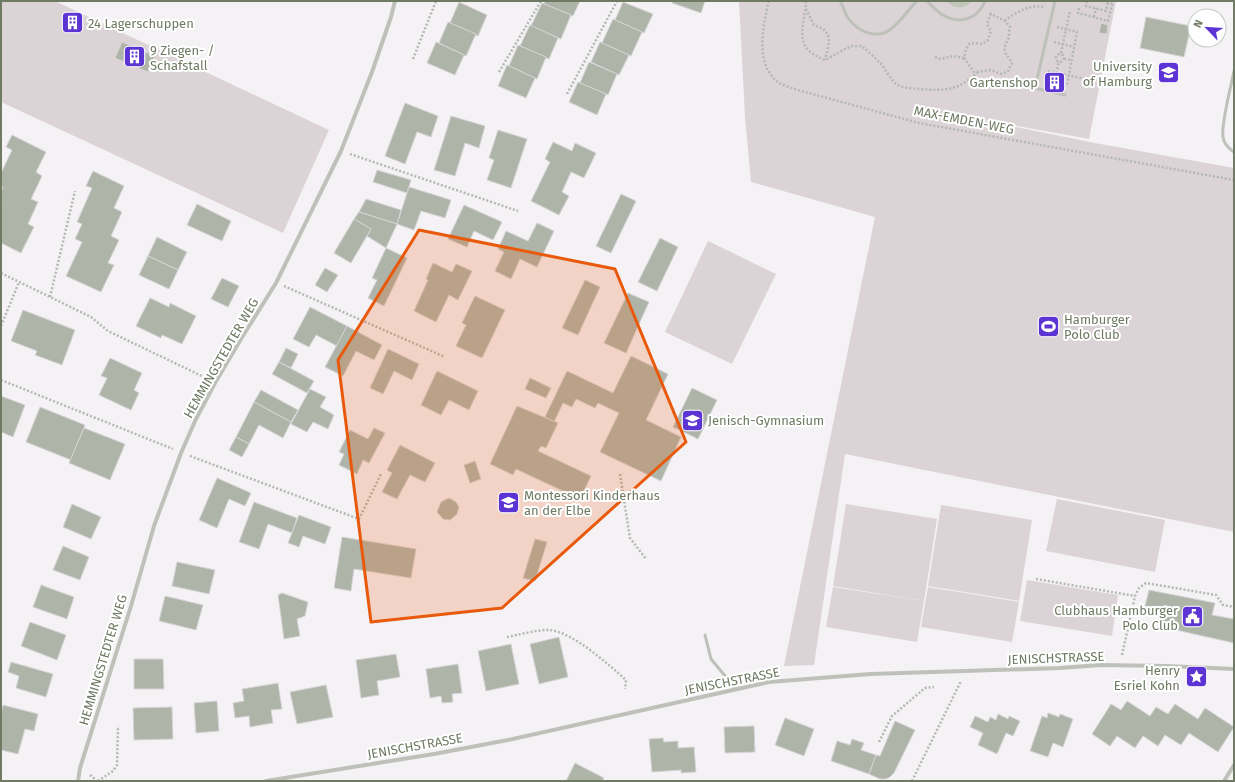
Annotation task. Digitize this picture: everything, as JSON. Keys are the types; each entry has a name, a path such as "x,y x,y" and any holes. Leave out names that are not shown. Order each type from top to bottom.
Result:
{"street":[{"name":"HEMMINGSTEDTER WEG","path":"78,781 80,768 131,606 154,526 181,453 196,419 215,383 276,283 341,151 372,72 395,1"},
{"name":"JENISCHSTRASSE","path":"266,781 379,764 478,746 769,682 878,674 1101,666 1234,669"},
{"path":"1224,781 1234,765"}],"lane":[{"path":"840,1 848,18 863,32 873,34 881,34 891,29 917,1"},
{"path":"927,1 942,15 952,20 970,18 977,14 985,1"},
{"path":"1055,1 1035,88 1065,95"},
{"path":"1234,71 1224,121 1223,137 1227,146 1234,152"},
{"path":"705,635 712,659 736,689"}],"path":[{"path":"413,59 436,1"},
{"path":"499,72 541,1"},
{"path":"567,94 617,1"},
{"name":"MAX-EMDEN-WEG","path":"769,1 763,24 762,37 762,49 766,66 775,79 780,83 794,89 919,123 1234,180"},
{"path":"806,1 802,24 802,39 808,50 814,55 825,60"},
{"path":"1059,62 1056,60 1056,57 1057,54 1060,53 1072,1"},
{"path":"1087,1 1086,6 1106,11 1108,2"},
{"path":"1080,4 1078,14 1108,21 1113,2 1103,1"},
{"path":"1006,21 1013,15 1025,9 1040,6 1053,9"},
{"path":"935,57 940,59 953,56 964,58 974,72 990,70 1002,74 1008,71 1012,63 1004,49 1008,39 1010,27 1006,21 991,14 982,7"},
{"path":"806,8 814,25 823,28 828,34 829,43 825,60"},
{"path":"1094,17 1096,8"},
{"path":"964,58 969,44 982,44 988,40 991,32 987,24 991,14"},
{"path":"1053,26 1077,32 1068,76"},
{"path":"1049,41 1074,47"},
{"path":"825,60 851,46 862,46 882,65 896,84 909,88 930,90 946,90 961,85 978,72"},
{"path":"1060,53 1063,55 1064,59"},
{"path":"1056,73 1059,62 1064,59 1072,60"},
{"path":"1039,70 1090,80"},
{"path":"341,151 518,211"},
{"path":"50,297 75,192"},
{"path":"1,273 92,317 108,331 215,383"},
{"path":"1,326 19,282"},
{"path":"276,283 445,357"},
{"path":"1,380 181,453 359,519 380,474"},
{"path":"620,474 630,538 646,559"},
{"path":"1036,579 1135,596"},
{"path":"1122,655 1135,596 1139,588 1146,583 1216,596 1223,605 1234,607"},
{"path":"507,637 549,630 557,632 594,653 626,680 625,689"},
{"path":"912,781 961,680"},
{"path":"879,742 892,716 925,688 934,687"},
{"path":"88,774 97,781 113,771 117,765 118,726"}],"highlighted area":[{"path":"419,230 615,269 686,442 502,608 371,622 338,360"}],"shaded area":[{"path":"1,1 55,1 329,130 283,233 1,102"},
{"name":"Hamburger Polo Club","path":"739,1 1116,1 1089,139 957,115 1095,143 1234,168 1234,532 845,454 814,665 784,666 875,217 751,182 745,117"},
{"path":"945,1 972,1 965,6 956,7"},
{"path":"708,241 776,274 732,364 665,332"},
{"path":"1057,499 1165,520 1155,572 1046,551"},
{"path":"846,504 937,519 924,601 833,586"},
{"path":"941,505 1032,520 1019,601 928,586"},
{"path":"1027,580 1118,595 1112,636 1020,621"},
{"path":"833,587 924,601 917,642 826,627"},
{"path":"928,587 1019,602 1012,642 921,627"}],"building":[{"path":"545,1 580,1 573,16 544,4"},
{"path":"673,1 705,1 701,13 672,3"},
{"path":"459,2 487,15 478,36 450,23"},
{"path":"623,2 653,14 644,33 615,20"},
{"path":"542,3 571,15 561,39 531,26"},
{"name":"24 Lagerschuppen","path":"67,14 82,21 78,32 62,25"},
{"path":"1146,17 1187,25 1187,44 1184,57 1140,48"},
{"path":"613,19 642,32 631,56 602,43"},
{"path":"448,22 476,34 466,56 439,43"},
{"path":"1101,23 1108,25 1107,34 1099,33"},
{"path":"530,25 558,38 549,59 520,46"},
{"name":"9 Ziegen- / Schafstall","path":"122,42 155,56 148,72 115,58"},
{"path":"436,42 464,55 455,75 427,63"},
{"path":"600,42 629,55 619,75 591,62"},
{"path":"518,45 546,57 537,79 509,66"},
{"path":"589,62 617,74 608,95 580,83"},
{"path":"507,65 535,78 526,98 498,86"},
{"name":"Gartenshop","path":"1046,74 1065,77 1063,91 1044,87"},
{"path":"578,82 606,94 597,115 569,102"},
{"path":"405,103 438,116 431,137 417,132 405,164 385,156"},
{"path":"451,116 485,126 479,148 465,143 455,176 434,170"},
{"path":"498,130 527,139 511,188 487,180 494,160 489,158"},
{"path":"12,135 46,152 36,172 42,176 31,199 38,202 28,224 34,227 21,253 1,243 1,192 3,187 1,186 1,173 12,150 6,147"},
{"path":"553,142 572,151 575,143 596,153 584,178 571,172 562,192 569,196 559,215 531,201 550,162 545,159"},
{"path":"377,170 411,180 407,193 373,182"},
{"path":"93,171 124,186 114,208 122,212 111,236 119,240 108,263 114,265 101,292 66,276 82,242 75,239 82,224 77,222 92,188 86,186"},
{"path":"409,187 451,200 445,218 421,211 414,230 397,224"},
{"path":"621,194 636,201 611,253 596,246"},
{"path":"366,199 401,210 397,224 359,212"},
{"path":"197,204 231,221 222,241 187,225"},
{"path":"464,205 502,222 493,240 474,231 467,247 448,239"},
{"path":"359,212 397,224 386,248 367,236 371,229 354,219"},
{"path":"354,219 371,229 351,263 334,253"},
{"path":"537,223 554,231 537,267 520,259 511,279 495,271 504,252 498,249 506,231 528,241"},
{"path":"157,237 187,252 178,270 148,256"},
{"path":"660,238 678,247 657,291 638,282"},
{"path":"386,248 407,258 384,306 368,298 377,280 372,278"},
{"path":"148,256 178,270 169,289 139,275"},
{"path":"433,263 452,272 456,264 472,271 458,300 449,295 436,322 414,311 428,280 426,279"},
{"path":"325,268 338,275 327,292 315,285"},
{"path":"222,278 239,286 228,307 211,299"},
{"path":"585,280 600,287 578,335 562,328"},
{"path":"628,293 649,302 626,353 604,343"},
{"path":"475,296 505,310 482,358 456,346 466,325 462,323"},
{"path":"150,298 169,307 170,303 196,316 182,344 162,335 161,338 136,326"},
{"path":"310,307 347,326 337,346 316,335 309,347 293,339"},
{"path":"23,310 75,330 62,365 35,355 37,351 11,341"},
{"path":"347,326 382,345 374,360 356,351 343,376 325,367"},
{"path":"286,348 298,354 291,368 279,362"},
{"path":"388,349 419,364 412,380 394,371 383,394 370,388"},
{"path":"631,356 668,374 646,420 681,437 661,481 600,452 619,413 598,403 595,408 576,399 572,407 563,403 554,422 545,417 567,371 613,393"},
{"path":"110,358 142,373 134,390 139,393 131,410 99,395 107,378 101,376"},
{"path":"279,362 314,381 307,393 272,374"},
{"path":"437,371 478,391 469,410 449,400 441,415 421,405"},
{"path":"530,378 551,388 546,398 525,389"},
{"path":"692,388 717,400 698,439 673,427"},
{"path":"310,389 326,397 320,407 334,415 328,429 313,422 307,432 291,424"},
{"path":"261,390 298,410 291,422 254,402"},
{"path":"1,396 25,405 13,437 1,432"},
{"path":"254,402 291,422 283,438 259,425 249,444 236,437"},
{"path":"517,406 558,423 546,448 541,446 538,451 591,476 580,499 516,469 513,475 490,464"},
{"path":"40,407 85,425 71,460 26,442"},
{"path":"84,428 125,444 110,480 69,463"},
{"path":"374,428 385,433 369,463 363,460 357,474 339,465 344,454 339,452 350,430 368,439"},
{"path":"236,437 249,444 242,457 229,450"},
{"path":"400,445 435,463 425,482 410,475 397,499 382,492 392,473 387,470"},
{"path":"475,461 481,479 470,483 464,465"},
{"path":"217,478 251,493 245,506 229,499 217,528 199,520"},
{"path":"449,498 456,502 459,507 457,514 450,520 443,519 437,512 441,502"},
{"path":"254,502 297,518 292,533 268,524 259,549 239,542"},
{"path":"72,504 101,517 91,539 63,527"},
{"path":"299,515 331,527 325,544 303,536 299,547 288,543"},
{"path":"342,537 416,549 411,578 354,569 351,591 334,588"},
{"path":"535,539 547,542 535,581 523,578"},
{"path":"63,546 89,557 80,580 53,570"},
{"path":"177,562 215,570 209,594 172,586"},
{"path":"41,585 74,597 67,619 33,607"},
{"name":"Clubhaus Hamburger Polo Club","path":"1149,590 1215,603 1212,615 1234,619 1234,643 1176,630 1177,625 1162,622 1165,610 1145,606"},
{"path":"282,593 308,602 305,616 297,619 300,636 284,639 278,595"},
{"path":"165,596 203,605 196,630 159,621"},
{"path":"30,622 66,635 57,660 21,646"},
{"path":"559,637 568,677 539,684 530,644"},
{"path":"511,644 519,684 486,691 478,651"},
{"path":"396,654 400,677 377,681 379,695 361,698 356,660"},
{"path":"134,659 163,659 164,689 134,689"},
{"path":"11,662 53,674 46,697 16,688 19,676 8,672"},
{"path":"458,664 462,693 452,694 453,702 442,703 441,696 430,698 426,669"},
{"path":"278,683 282,709 271,710 273,723 250,727 249,716 235,718 233,703 244,701 242,689"},
{"path":"326,685 333,717 297,724 290,692"},
{"path":"217,701 219,731 196,733 194,703"},
{"path":"1127,701 1150,716 1156,707 1168,714 1175,704 1198,719 1205,708 1234,727 1218,752 1189,733 1181,745 1165,735 1158,746 1143,736 1135,748 1117,736 1110,746 1092,734 1111,704 1121,710"},
{"path":"3,705 38,714 34,731 25,729 18,754 1,750 1,713"},
{"path":"172,707 173,739 134,740 133,708"},
{"path":"1048,713 1059,717 1060,714 1073,719 1063,747 1053,743 1048,757 1030,751 1042,716 1047,718"},
{"path":"998,714 1008,719 1009,716 1020,721 1013,736 1006,733 997,754 978,745 983,733 970,727 975,716 988,722 990,717 996,720"},
{"path":"785,718 814,729 804,756 775,745"},
{"path":"895,721 915,730 894,773 886,779 880,779 869,774 876,755 880,756"},
{"path":"754,726 755,752 725,753 724,727"},
{"path":"663,738 664,742 678,741 678,748 694,747 696,772 681,773 681,770 652,772 649,739"},
{"path":"852,739 864,743 861,750 876,755 869,774 831,761 837,741 850,745"},
{"path":"575,763 604,778 602,781 566,781"}],"place":[{"name":"24 Lagerschuppen","path":"72,23"},
{"name":"9 Ziegen- / Schafstall","path":"135,57"},
{"name":"University of Hamburg","path":"1168,73"},
{"name":"Gartenshop","path":"1054,82"},
{"name":"Hamburger Polo Club","path":"1049,326"},
{"name":"Jenisch-Gymnasium","path":"693,420"},
{"name":"Montessori Kinderhaus an der Elbe","path":"509,502"},
{"name":"Clubhaus Hamburger Polo Club","path":"1193,617"},
{"name":"Henry Esriel Kohn","path":"1196,677"}]}
